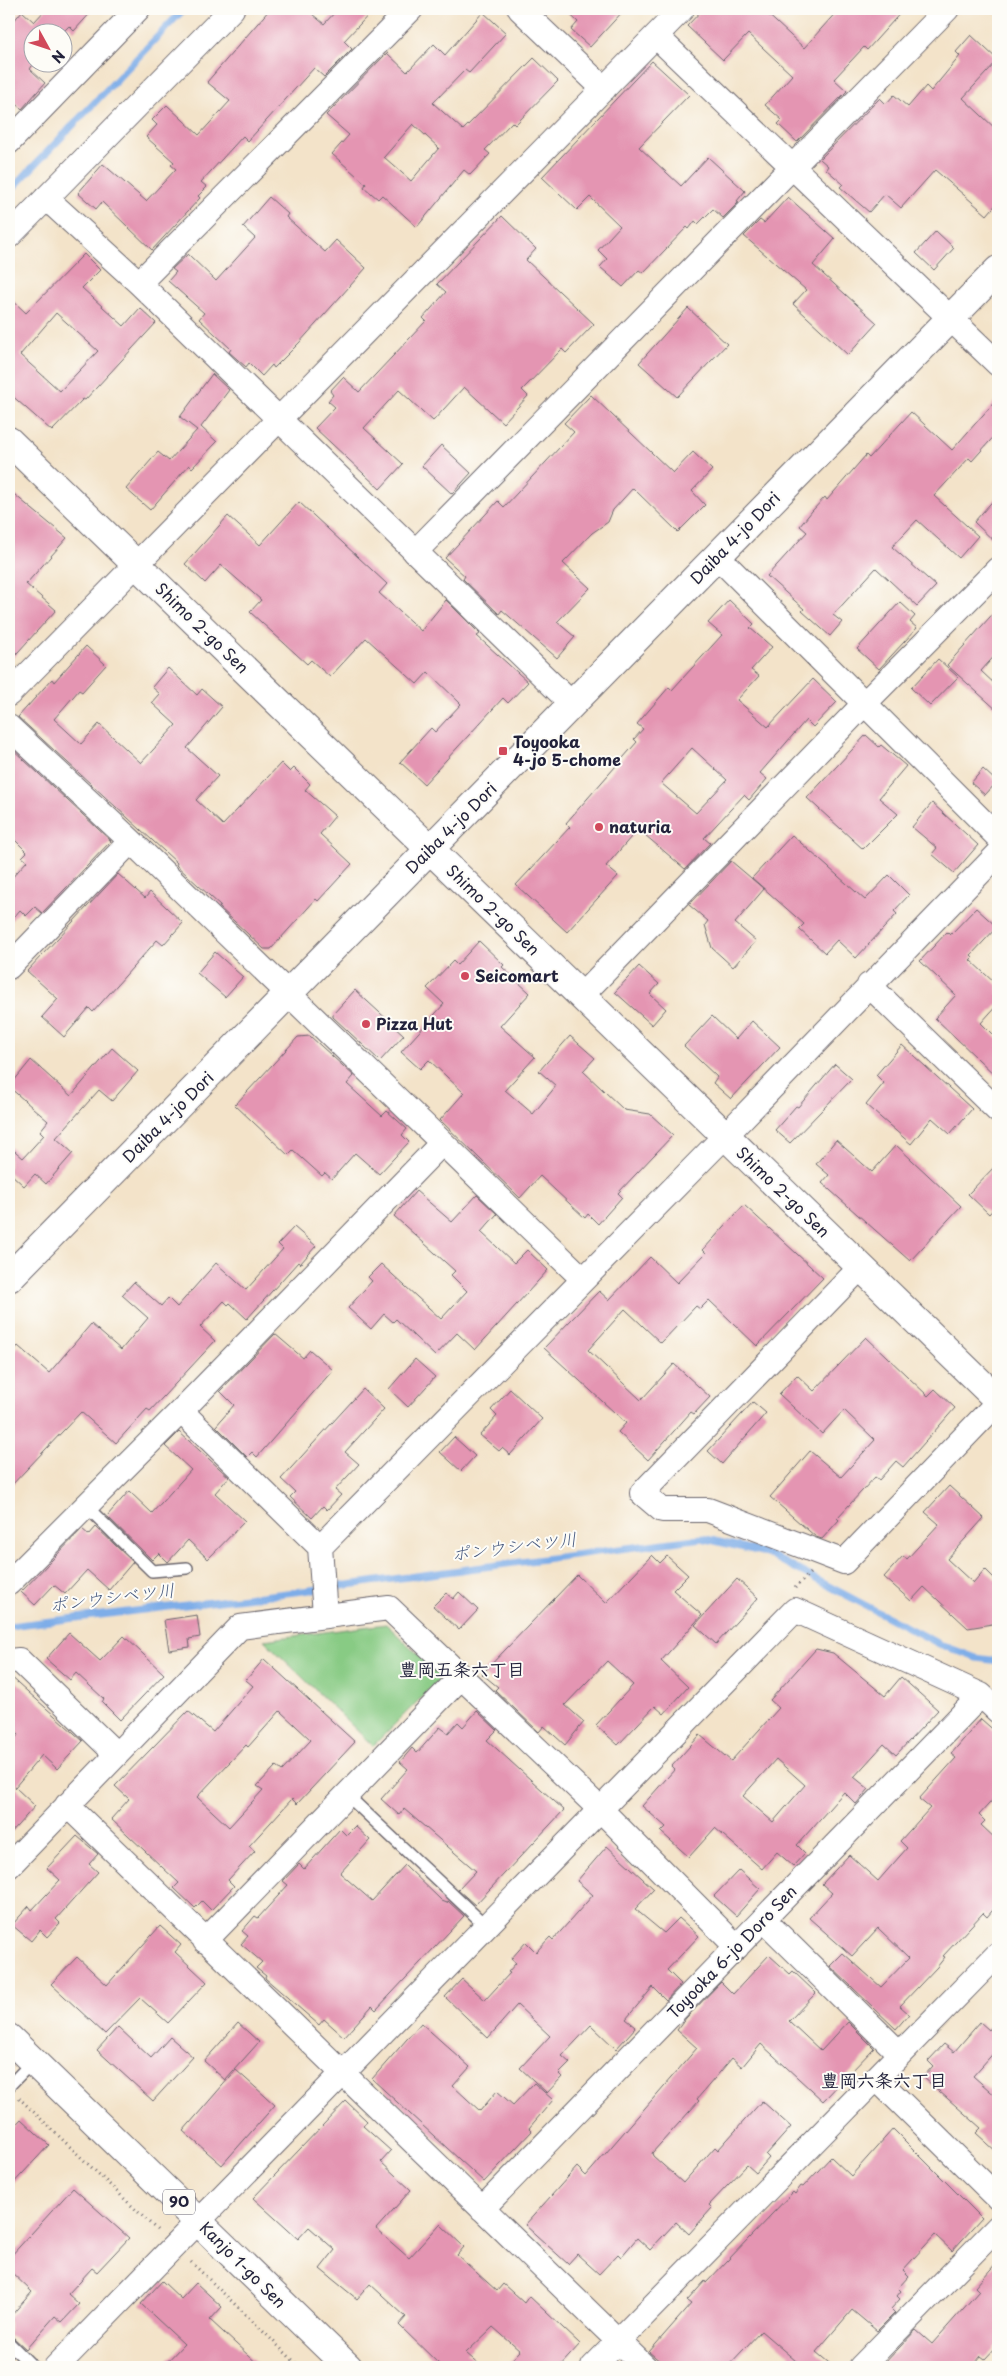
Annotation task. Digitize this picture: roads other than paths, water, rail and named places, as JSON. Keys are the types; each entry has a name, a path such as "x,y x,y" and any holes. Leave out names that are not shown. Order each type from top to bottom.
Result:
{"street":[{"path":"9,142 138,9"},
{"path":"9,236 232,9"},
{"path":"139,283 411,9"},
{"path":"520,9 604,90"},
{"path":"9,694 682,9"},
{"path":"415,552 947,9"},
{"path":"656,36 998,364"},
{"path":"46,198 139,283 573,705"},
{"name":"Daiba 4-jo Dori","path":"9,1278 998,270"},
{"name":"Shimo 2-go Sen","path":"10,446 136,564 430,848 998,1401"},
{"path":"717,556 998,837"},
{"path":"582,996 864,704 998,569"},
{"path":"9,727 131,841 584,1279"},
{"path":"9,967 131,841"},
{"path":"321,1556 584,1279 998,854"},
{"path":"869,985 998,1111"},
{"path":"9,1583 181,1411 442,1143"},
{"path":"860,1268 642,1493 662,1510 708,1510 844,1562 998,1401"},
{"path":"181,1411 321,1556 324,1607"},
{"path":"9,1866 240,1627 324,1607 390,1608 600,1809 738,1947"},
{"path":"69,2363 174,2246 795,1610 980,1695 998,1712"},
{"path":"9,1661 19,1660 116,1754"},
{"path":"205,1941 462,1676"},
{"name":"Toyooka 6-jo Doro Sen","path":"482,2208 738,1947 980,1695"},
{"path":"67,1805 644,2367"},
{"path":"764,1920 900,2054"},
{"path":"593,2367 998,1954"},
{"name":"Kanjo 1-go Sen","path":"9,2038 348,2367"},
{"path":"877,2079 998,2198"},
{"path":"861,2367 998,2227"}],"lane":[{"path":"86,1506 152,1571 187,1568"},
{"path":"347,1795 486,1926"},
{"path":"12,2090 33,2061"},
{"path":"9,2343 33,2367"}],"waterway":[{"path":"9,192 184,9"},
{"name":"ポンウシベツ川","path":"9,1626 295,1592 702,1538 766,1553 939,1644 976,1658 998,1661"}],"place":[{"name":"Toyooka 4-jo 5-chome","path":"503,751"},
{"name":"naturia","path":"599,827"},
{"name":"Seicomart","path":"465,976"},
{"name":"Pizza Hut","path":"366,1024"}],"district":[{"name":"豊岡五条六丁目","path":"462,1670"},
{"name":"豊岡六条六丁目","path":"884,2081"}]}
